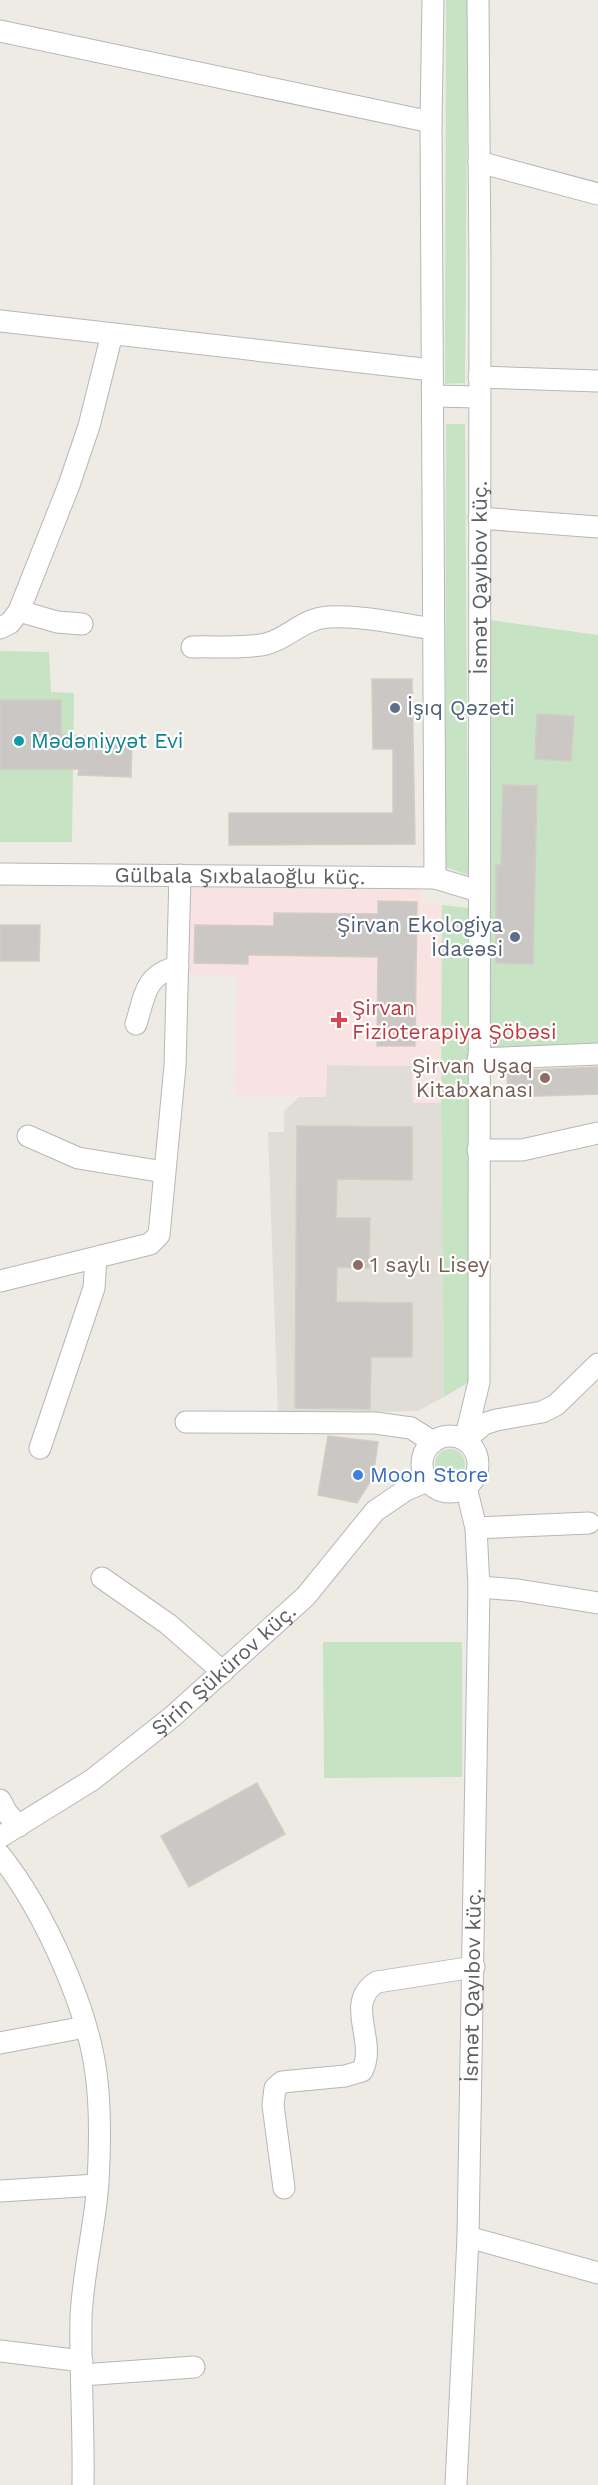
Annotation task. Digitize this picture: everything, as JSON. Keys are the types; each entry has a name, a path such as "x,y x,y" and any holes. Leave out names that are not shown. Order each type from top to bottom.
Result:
{"street":[{"path":"433,0 431,122 435,878"},
{"name":"İsmət Qayıbov küç.","path":"465,1440 479,1382 478,0"},
{"path":"0,31 431,122"},
{"path":"479,162 598,194"},
{"path":"0,321 432,370"},
{"path":"0,628 10,623 19,611 69,485 89,426 112,334"},
{"path":"433,396 479,387 598,381"},
{"path":"479,518 598,527"},
{"path":"19,611 57,622 81,624"},
{"path":"192,647 265,645 311,620 328,617 356,618 433,629"},
{"name":"Gülbala Şıxbalaoğlu küç.","path":"0,874 435,878 478,891"},
{"path":"0,1281 150,1245 159,1235 175,1066 180,875"},
{"path":"136,1024 147,989 156,975 164,970 178,967"},
{"path":"478,1059 598,1054"},
{"path":"478,1150 522,1150 598,1133"},
{"path":"28,1136 78,1158 164,1172"},
{"path":"40,1448 94,1288 97,1271 96,1258"},
{"path":"465,1440 484,1424 542,1412 556,1405 598,1364"},
{"path":"186,1422 375,1423 411,1428 433,1442"},
{"path":"454,1436 465,1440 473,1448 477,1458 478,1469 474,1479 466,1487 456,1491 446,1492 435,1488 427,1480 423,1471 422,1460 426,1449 443,1437 454,1436"},
{"name":"Şirin Şükürov küç.","path":"0,1837 92,1780 172,1717 306,1596 375,1511 406,1490 427,1480"},
{"name":"İsmət Qayıbov küç.","path":"456,2485 468,2237 479,1587 476,1528 466,1487"},
{"path":"476,1528 589,1523"},
{"path":"102,1578 168,1624 223,1672"},
{"path":"479,1587 537,1592 598,1603"},
{"path":"0,1800 7,1813 19,1826"},
{"path":"0,1855 22,1886 61,1958 86,2026 96,2072 99,2118 97,2185 81,2316 83,2485"},
{"path":"284,2188 273,2105 275,2088 282,2082 345,2076 362,2071 368,2060 360,2005 366,1989 377,1982 474,1967"},
{"path":"0,2043 86,2026"},
{"path":"0,2191 97,2185"},
{"path":"468,2237 598,2273"},
{"path":"0,2351 82,2368 194,2367"}],"shaded area":[{"name":"Şirvan Fizioterapiya Şöbəsi","path":"190,889 421,890 422,904 442,905 441,1103 413,1103 412,1066 327,1065 326,1097 235,1095 237,976 188,974"},
{"name":"1 saylı Lisey","path":"327,1065 412,1066 413,1103 441,1103 444,1397 418,1411 278,1414 268,1132 284,1132 284,1111 299,1097 326,1097"}],"green space":[{"path":"446,0 468,0 465,383 445,384"},
{"path":"446,424 465,424 468,875 445,867"},
{"path":"490,620 598,635 598,1046 486,1049"},
{"path":"0,651 49,652 51,692 74,693 72,842 0,842"},
{"path":"442,905 469,908 469,1382 444,1397 441,1103"},
{"path":"450,1449 461,1453 465,1464 461,1475 450,1479 439,1475 435,1464 439,1453"},
{"path":"323,1642 462,1642 462,1777 324,1778"}],"building":[{"path":"372,679 412,679 415,844 229,845 229,813 393,813 393,749 373,749"},
{"path":"0,700 61,700 61,735 132,738 131,777 78,775 79,769 0,769"},
{"path":"537,714 574,716 571,761 535,759"},
{"path":"503,785 537,786 533,964 496,963 496,865 501,865"},
{"path":"378,901 417,902 415,1046 377,1046 378,957 248,955 248,964 194,963 195,925 274,926 274,913 378,914"},
{"path":"0,925 40,925 39,961 0,961"},
{"path":"598,1067 598,1094 508,1097 507,1071"},
{"path":"297,1126 412,1127 412,1180 337,1179 336,1218 370,1218 369,1268 337,1267 336,1302 412,1303 412,1357 371,1357 370,1409 295,1408"},
{"path":"328,1436 378,1442 373,1477 357,1503 318,1495"},
{"path":"257,1783 285,1834 189,1887 161,1836"}],"place":[{"name":"İşıq Qəzeti","path":"395,708"},
{"name":"Mədəniyyət Evi","path":"19,741"},
{"name":"Şirvan Ekologiya İdaeəsi","path":"515,937"},
{"name":"Şirvan Fizioterapiya Şöbəsi","path":"339,1020"},
{"name":"Şirvan Uşaq Kitabxanası","path":"545,1078"},
{"name":"1 saylı Lisey","path":"358,1265"},
{"name":"Moon Store","path":"358,1475"}]}
